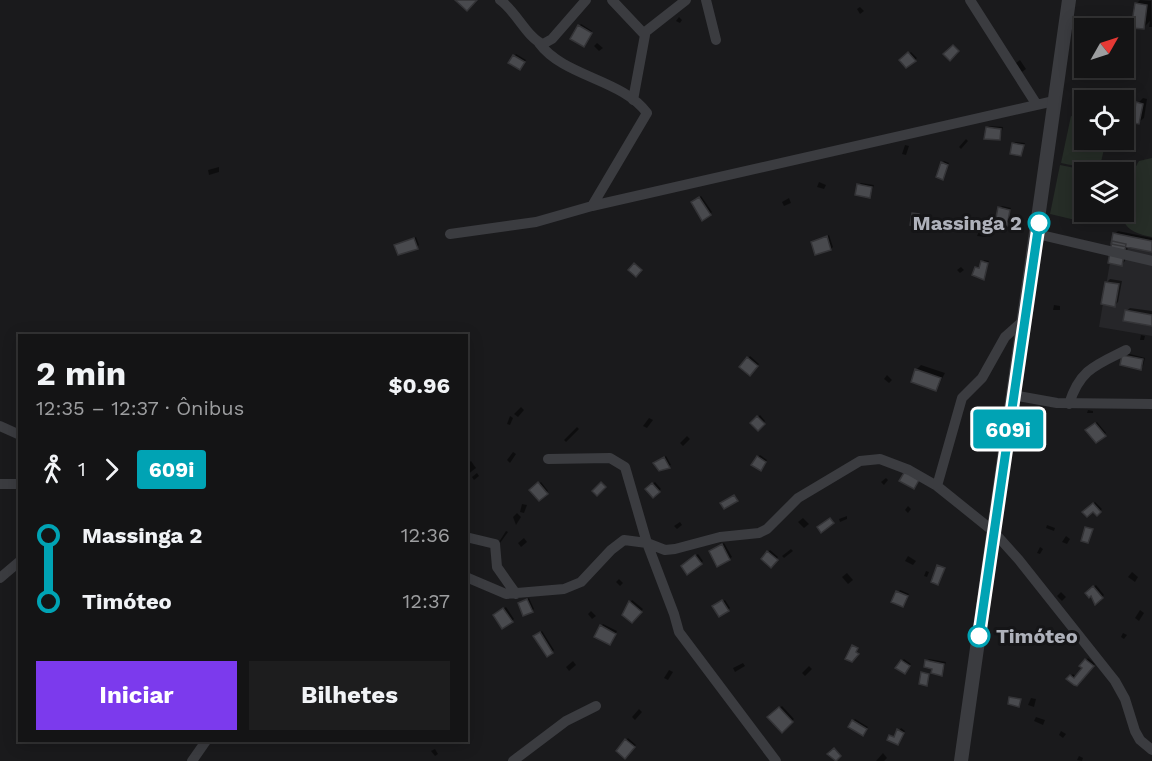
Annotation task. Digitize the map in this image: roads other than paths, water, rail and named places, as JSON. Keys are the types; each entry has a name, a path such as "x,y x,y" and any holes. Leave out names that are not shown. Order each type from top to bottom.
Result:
{"street":[{"path":"500,0 511,7 554,60 580,70 633,100 645,110 647,116 592,206"},
{"path":"539,44 548,43 586,0"},
{"path":"612,0 644,33"},
{"path":"633,100 644,33 686,0"},
{"path":"706,0 716,39"},
{"path":"970,0 1037,105"},
{"path":"961,761 1069,0"},
{"path":"450,234 536,222 592,206 1054,101"},
{"path":"1037,234 1152,261"},
{"path":"937,486 962,398 982,378 1005,337 1024,320"},
{"path":"1069,404 1074,388 1086,371 1126,350"},
{"path":"1013,395 1069,404 1152,405"},
{"path":"0,426 18,434"},
{"path":"548,459 601,457 621,463 625,467 647,543 680,635 776,761"},
{"path":"468,578 496,591 516,594 552,592 573,586 586,578 619,542 629,539 665,550 720,537 763,532 807,491 867,459 886,461 909,470 937,486 993,531 1096,655 1125,699 1140,740 1152,750"},
{"path":"0,484 18,484"},
{"path":"470,538 495,544 497,567 516,594"},
{"path":"0,578 18,563"},
{"path":"513,761 567,721 596,706"},
{"path":"193,760 205,742"}],"place":[{"name":"Massinga 2","path":"1039,223"},
{"name":"Timóteo","path":"979,636"}]}
